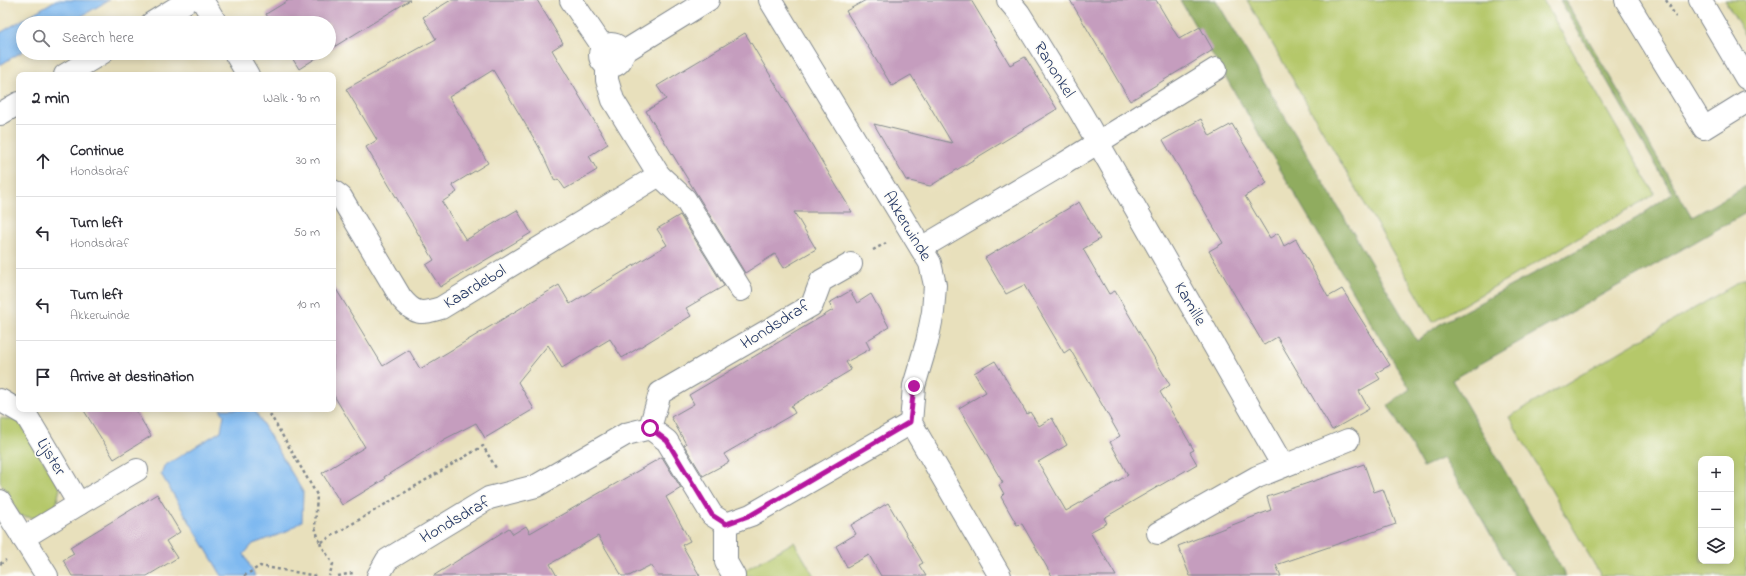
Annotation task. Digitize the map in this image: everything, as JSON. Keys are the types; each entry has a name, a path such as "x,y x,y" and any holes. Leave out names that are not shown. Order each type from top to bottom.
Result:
{"street":[{"path":"163,16 189,0"},
{"path":"202,0 212,16"},
{"path":"571,0 611,56 607,80 613,100 659,176 685,199 740,290"},
{"path":"611,56 708,0"},
{"name":"Akkerwinde","path":"770,0 930,263 935,285 933,312 927,342 914,386 910,422"},
{"name":"Ranonkel","path":"1008,0 1023,20 1081,113 1097,142"},
{"path":"1626,0 1704,128 1746,102"},
{"path":"1700,0 1746,78"},
{"path":"70,72 90,60"},
{"path":"239,60 246,72"},
{"path":"915,239 1097,142 1216,69"},
{"path":"0,114 16,105"},
{"name":"Kamille","path":"1097,142 1283,466"},
{"name":"Kaardebol","path":"336,193 341,197 401,298 411,310 424,313 441,308 659,176"},
{"name":"Hondsdraf","path":"378,576 387,560 489,498 536,486 626,434 650,428 660,393 812,305 820,281 851,264"},
{"name":"Lijster","path":"0,400 16,410"},
{"name":"Lijster","path":"20,412 26,416 79,504"},
{"path":"726,524 751,515 910,422 1000,576"},
{"path":"650,428 667,441 712,515 726,524"},
{"path":"1158,533 1257,477 1348,440"},
{"path":"23,538 137,470"},
{"path":"0,501 47,576"},
{"path":"726,524 726,562 734,576"}],"path":[{"path":"851,264 915,239"},
{"path":"269,412 317,495 315,526 320,543 333,564 329,576"},
{"path":"320,543 483,446 512,492"},
{"path":"244,576 260,566 317,576"}],"green space":[{"path":"1180,0 1216,0 1417,341 1440,324 1637,218 1672,193 1560,0 1565,0 1692,217 1746,186 1746,213 1452,380 1566,576 1514,576 1483,521 1443,458 1423,467 1388,405 1410,389"},
{"path":"1247,0 1543,0 1655,194 1433,322"},
{"path":"1725,0 1746,0 1746,36"},
{"path":"1746,278 1746,576 1601,576 1509,417"},
{"path":"0,418 19,421 60,488 56,506 36,518 20,516 0,482"},
{"path":"794,542 814,576 746,576 743,571"}],"water":[{"path":"56,0 109,0 82,16 29,16"},
{"path":"16,24 16,55 0,65 0,33"},
{"path":"222,412 256,412 303,492 302,521 286,532 253,544 244,554 255,576 222,576 161,474 164,466 221,431 224,415"}],"building":[{"path":"289,0 410,0 336,46 336,16 267,16 266,14"},
{"path":"451,0 537,0 563,43 552,50 608,144 589,156 597,170 565,189 558,179 555,181 539,147 493,70 449,97 488,163 452,185 457,192 442,202 466,240 517,210 531,233 440,287 426,265 434,260 366,147 377,140 346,89 436,39 423,17"},
{"path":"866,0 971,0 1010,65 1025,57 1057,109 930,186 906,180 874,124 952,143 911,75 892,86 846,11"},
{"path":"1070,0 1156,0 1179,39 1200,27 1213,50 1130,101"},
{"path":"745,33 852,212 794,212 816,249 784,268 775,254 745,273 646,111 666,99 657,86"},
{"path":"293,60 313,60 299,69"},
{"path":"1201,119 1210,136 1232,124 1267,183 1245,196 1270,238 1278,233 1284,246 1296,239 1328,297 1342,289 1390,365 1376,373 1380,379 1359,391 1369,409 1332,430 1277,337 1264,345 1209,251 1223,243 1163,140"},
{"path":"1079,202 1100,239 1083,249 1109,294 1115,291 1170,385 1160,392 1194,450 1190,452 1197,464 1104,518 1107,523 1090,532 1116,576 1052,576 1022,524 1017,525 1001,497 1004,494 999,485 1003,483 959,408 986,392 974,373 995,361 1027,414 1030,412 1039,426 1052,418 1067,445 1038,462 1066,511 1128,475 1110,442 1120,436 1070,349 1064,353 1024,285 1006,294 985,258"},
{"path":"680,215 724,286 686,308 691,316 622,358 610,339 562,368 548,345 518,382 534,409 485,438 476,423 445,439 384,477 385,479 342,505 322,473 365,447 336,399 336,289 383,366 409,350 420,369 559,285 570,304 667,245 657,229"},
{"path":"850,291 857,303 871,294 889,327 866,341 870,349 846,362 851,370 791,406 795,413 724,454 729,462 703,476 684,445 686,444 671,417 694,404 689,395 833,310 829,303"},
{"path":"85,412 137,412 151,436 114,459"},
{"path":"662,457 681,488 666,497 690,541 682,545 700,576 658,576 651,565 629,576 622,576 598,536 550,564 557,576 433,576 509,528 513,534 526,526 530,533"},
{"path":"1364,464 1374,492 1383,489 1396,524 1276,565 1281,576 1190,576 1178,546 1271,510 1267,497"},
{"path":"157,494 180,532 166,541 177,558 147,576 72,576 63,560 74,554 70,547"},
{"path":"888,503 923,563 919,565 926,576 881,576 869,555 847,567 836,546 856,534 851,525"}],"route":[{"path":"650,428 667,441 712,515 726,524 751,515 910,422 914,386"}]}
